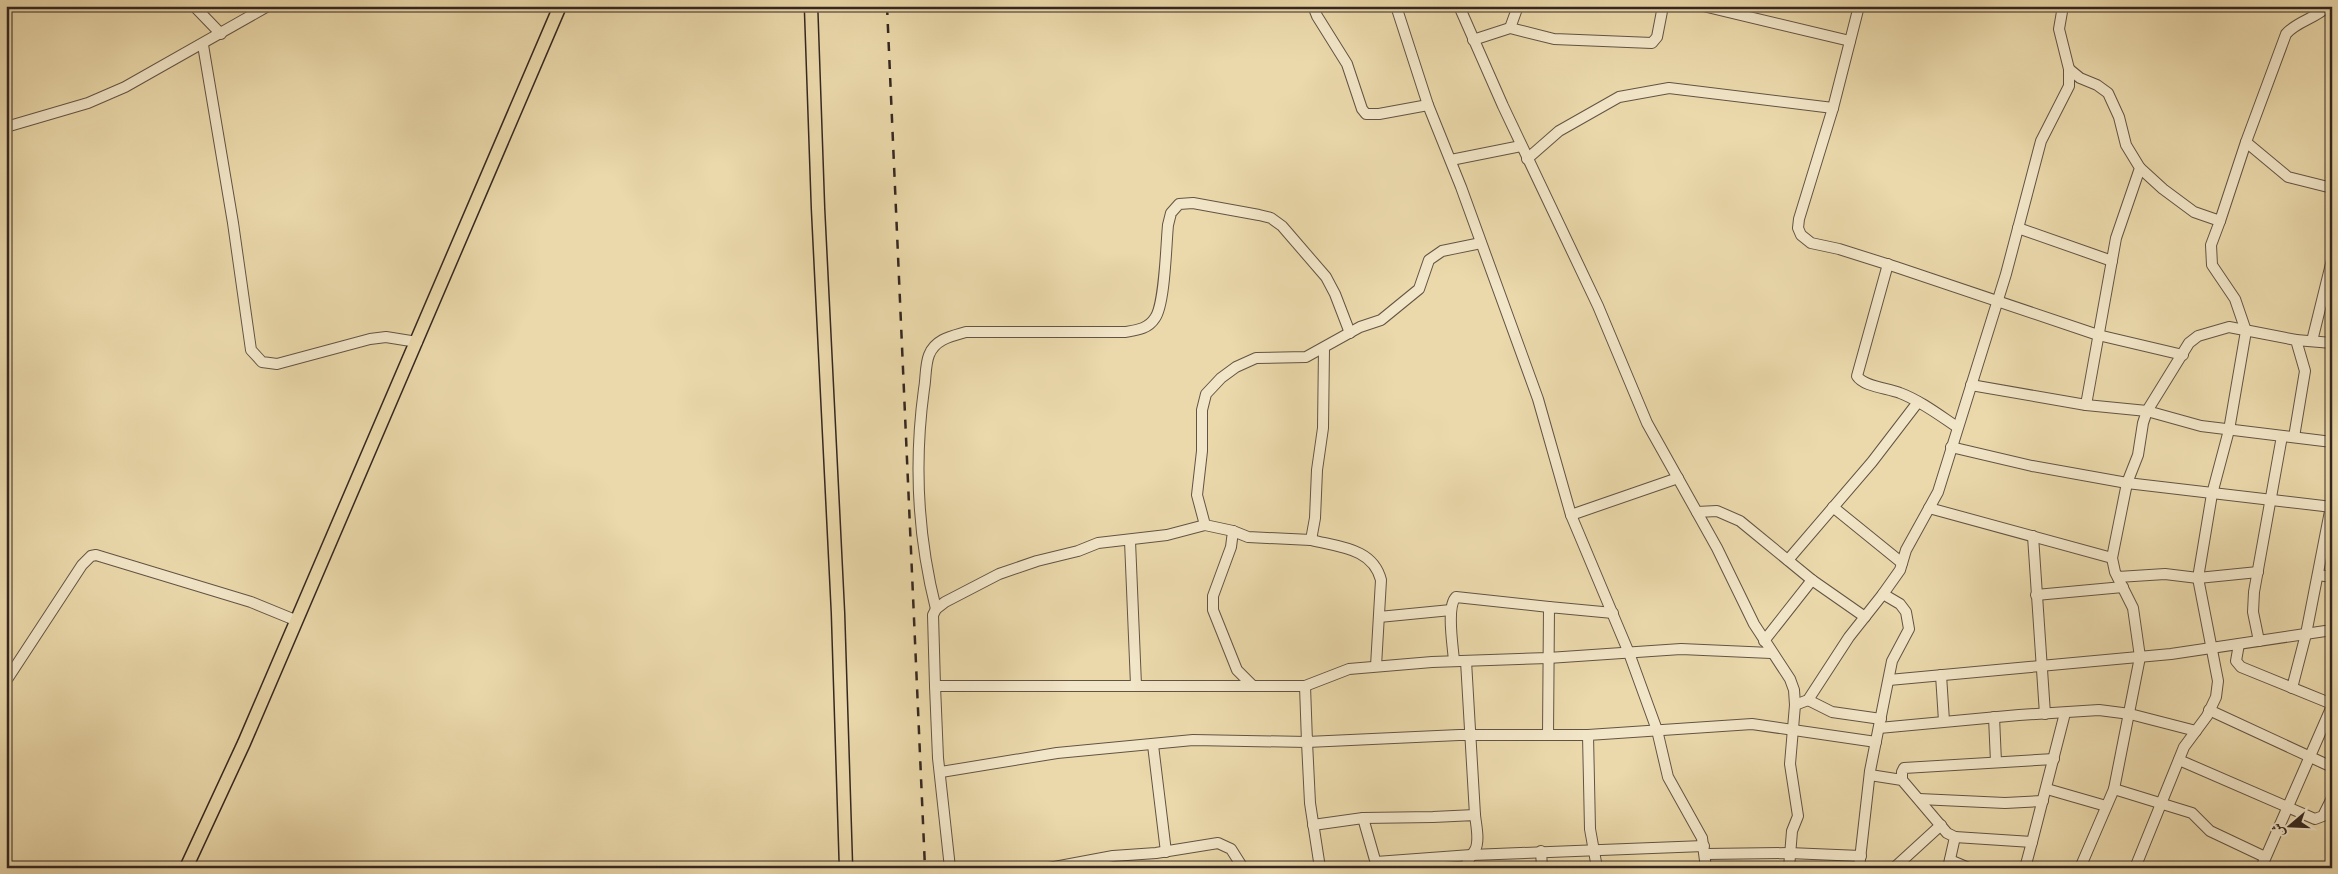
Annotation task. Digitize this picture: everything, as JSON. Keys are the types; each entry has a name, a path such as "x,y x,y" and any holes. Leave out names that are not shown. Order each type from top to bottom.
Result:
{"main road":[{"path":"186,868 244,743 295,620 417,342 560,6"},
{"path":"812,6 818,208 838,612 846,868"}],"street":[{"path":"194,6 222,34"},
{"path":"6,127 88,103 125,87 182,54 203,45 268,6"},
{"path":"1314,6 1317,16 1347,64 1362,108 1366,114 1379,114 1428,105"},
{"path":"1396,6 1428,105 1451,160 1538,399 1571,515 1588,560 1629,653 1657,730 1668,777 1698,827 1706,868"},
{"path":"1459,6 1527,159 1598,306 1647,423 1697,512 1764,641 1790,679 1794,690 1795,705 1790,764 1798,816 1792,831 1789,868"},
{"path":"1510,28 1518,6"},
{"path":"1473,40 1510,28 1554,39 1647,44 1655,41 1657,37 1663,6"},
{"path":"1703,6 1850,41"},
{"path":"1859,6 1833,108 1798,228 1801,235 1811,243 1839,249 1888,264 2098,335 2183,355"},
{"path":"1795,705 1808,700 1849,637 1900,570 1906,550 1938,492 1998,301 2041,140 2069,86 2070,69 2059,37 2063,6"},
{"path":"2135,868 2184,747 2210,710 2216,697 2218,681 2198,578 2212,494 2229,430 2246,331 2235,299 2212,265 2210,245 2286,34 2292,26 2321,13 2328,6"},
{"path":"203,45 233,223 251,350 262,362 277,364 370,339 386,337 417,342"},
{"path":"2070,69 2080,78 2097,85 2108,93 2119,117 2126,145 2140,168 2162,189 2194,212 2220,221"},
{"path":"1527,159 1559,131 1619,97 1646,91 1669,88 1833,108"},
{"path":"2246,142 2288,177 2332,188"},
{"path":"1451,160 1521,146"},
{"path":"2086,405 2116,238 2140,168"},
{"path":"950,868 938,758 934,615 936,609 925,566 921,528 919,441 929,355 937,344 947,337 966,332 1125,332 1139,330 1148,326 1158,311 1171,213 1180,204 1193,202 1271,218 1282,226 1326,277 1335,294 1350,333"},
{"path":"2018,228 2112,261"},
{"path":"1205,525 1197,495 1202,451 1202,410 1206,394 1228,372 1256,358 1306,357 1350,333 1381,320 1414,294 1422,284 1429,260 1442,251 1481,243"},
{"path":"2312,341 2332,260"},
{"path":"1888,264 1857,376 1861,381 1899,392 1957,427"},
{"path":"2080,868 2114,789 2140,657 2132,608 2112,558 2127,483 2138,454 2147,411 2189,343 2198,336 2229,327 2296,340 2332,343"},
{"path":"2294,437 2305,371 2296,340"},
{"path":"1311,540 1316,518 1317,470 1323,428 1324,348"},
{"path":"1972,385 2086,405 2147,411 2201,426 2332,442"},
{"path":"1788,560 1872,462 1918,402"},
{"path":"2259,641 2253,612 2258,572 2282,436"},
{"path":"1951,447 2032,466 2127,483 2212,494 2331,504 2306,634 2292,688"},
{"path":"1571,515 1678,478"},
{"path":"1833,507 1902,563"},
{"path":"1929,508 2112,558"},
{"path":"1697,512 1717,511 1740,522 1812,580 1865,617"},
{"path":"936,609 999,574 1098,543 1130,541 1167,535 1205,525 1233,531 1248,537 1311,540 1346,548 1372,560 1378,568 1381,580 1376,666"},
{"path":"1233,531 1231,547 1213,596 1213,610 1237,670 1252,685"},
{"path":"2032,536 2045,714"},
{"path":"1130,541 1136,685"},
{"path":"6,681 82,565 90,556 96,556 251,602 295,620"},
{"path":"2118,577 2165,574 2198,578 2226,577 2258,572"},
{"path":"2318,575 2332,577"},
{"path":"1764,641 1812,580"},
{"path":"2036,594 2123,587"},
{"path":"1860,868 1870,775 1876,742 1897,648 1909,630 1909,620 1900,604 1883,594"},
{"path":"1454,661 1451,610 1453,600 1456,597 1464,596 1613,613"},
{"path":"1548,607 1548,735"},
{"path":"1379,616 1451,610"},
{"path":"1889,680 2140,657 2332,630"},
{"path":"2238,644 2236,661 2241,667 2332,705 2261,868"},
{"path":"935,686 1305,686 1348,669 1376,666 1548,658 1681,649 1771,653"},
{"path":"1466,661 1477,843 1466,868"},
{"path":"1941,675 1944,721"},
{"path":"1305,686 1312,825 1320,868"},
{"path":"1808,700 1832,712 1880,723 1944,721 2099,710 2130,714 2196,731"},
{"path":"2210,710 2332,767"},
{"path":"2025,868 2047,789 2065,713"},
{"path":"1994,717 1996,762"},
{"path":"941,772 1057,753 1193,740 1307,742 1470,735 1588,734 1752,724 1876,742"},
{"path":"1588,734 1590,830 1597,868"},
{"path":"1153,745 1166,852"},
{"path":"1902,780 1904,768 2054,759"},
{"path":"2179,760 2236,783 2288,809 2319,819 2323,816 2332,798"},
{"path":"1870,775 1902,780 1941,825 1955,837 2032,842"},
{"path":"2047,789 2106,806"},
{"path":"2114,789 2192,812 2210,831 2265,857"},
{"path":"1919,799 2005,803 2043,801"},
{"path":"1312,825 1363,818 1433,818 1475,814"},
{"path":"1363,818 1377,865 1471,855 1541,852 1704,850 1861,856"},
{"path":"1894,868 1941,825"},
{"path":"1955,837 1949,864 1969,868"},
{"path":"1049,868 1113,856 1166,852 1218,843 1231,850 1242,868"},
{"path":"1541,852 1542,868"}],"railway":[{"path":"887,6 925,868"}]}
